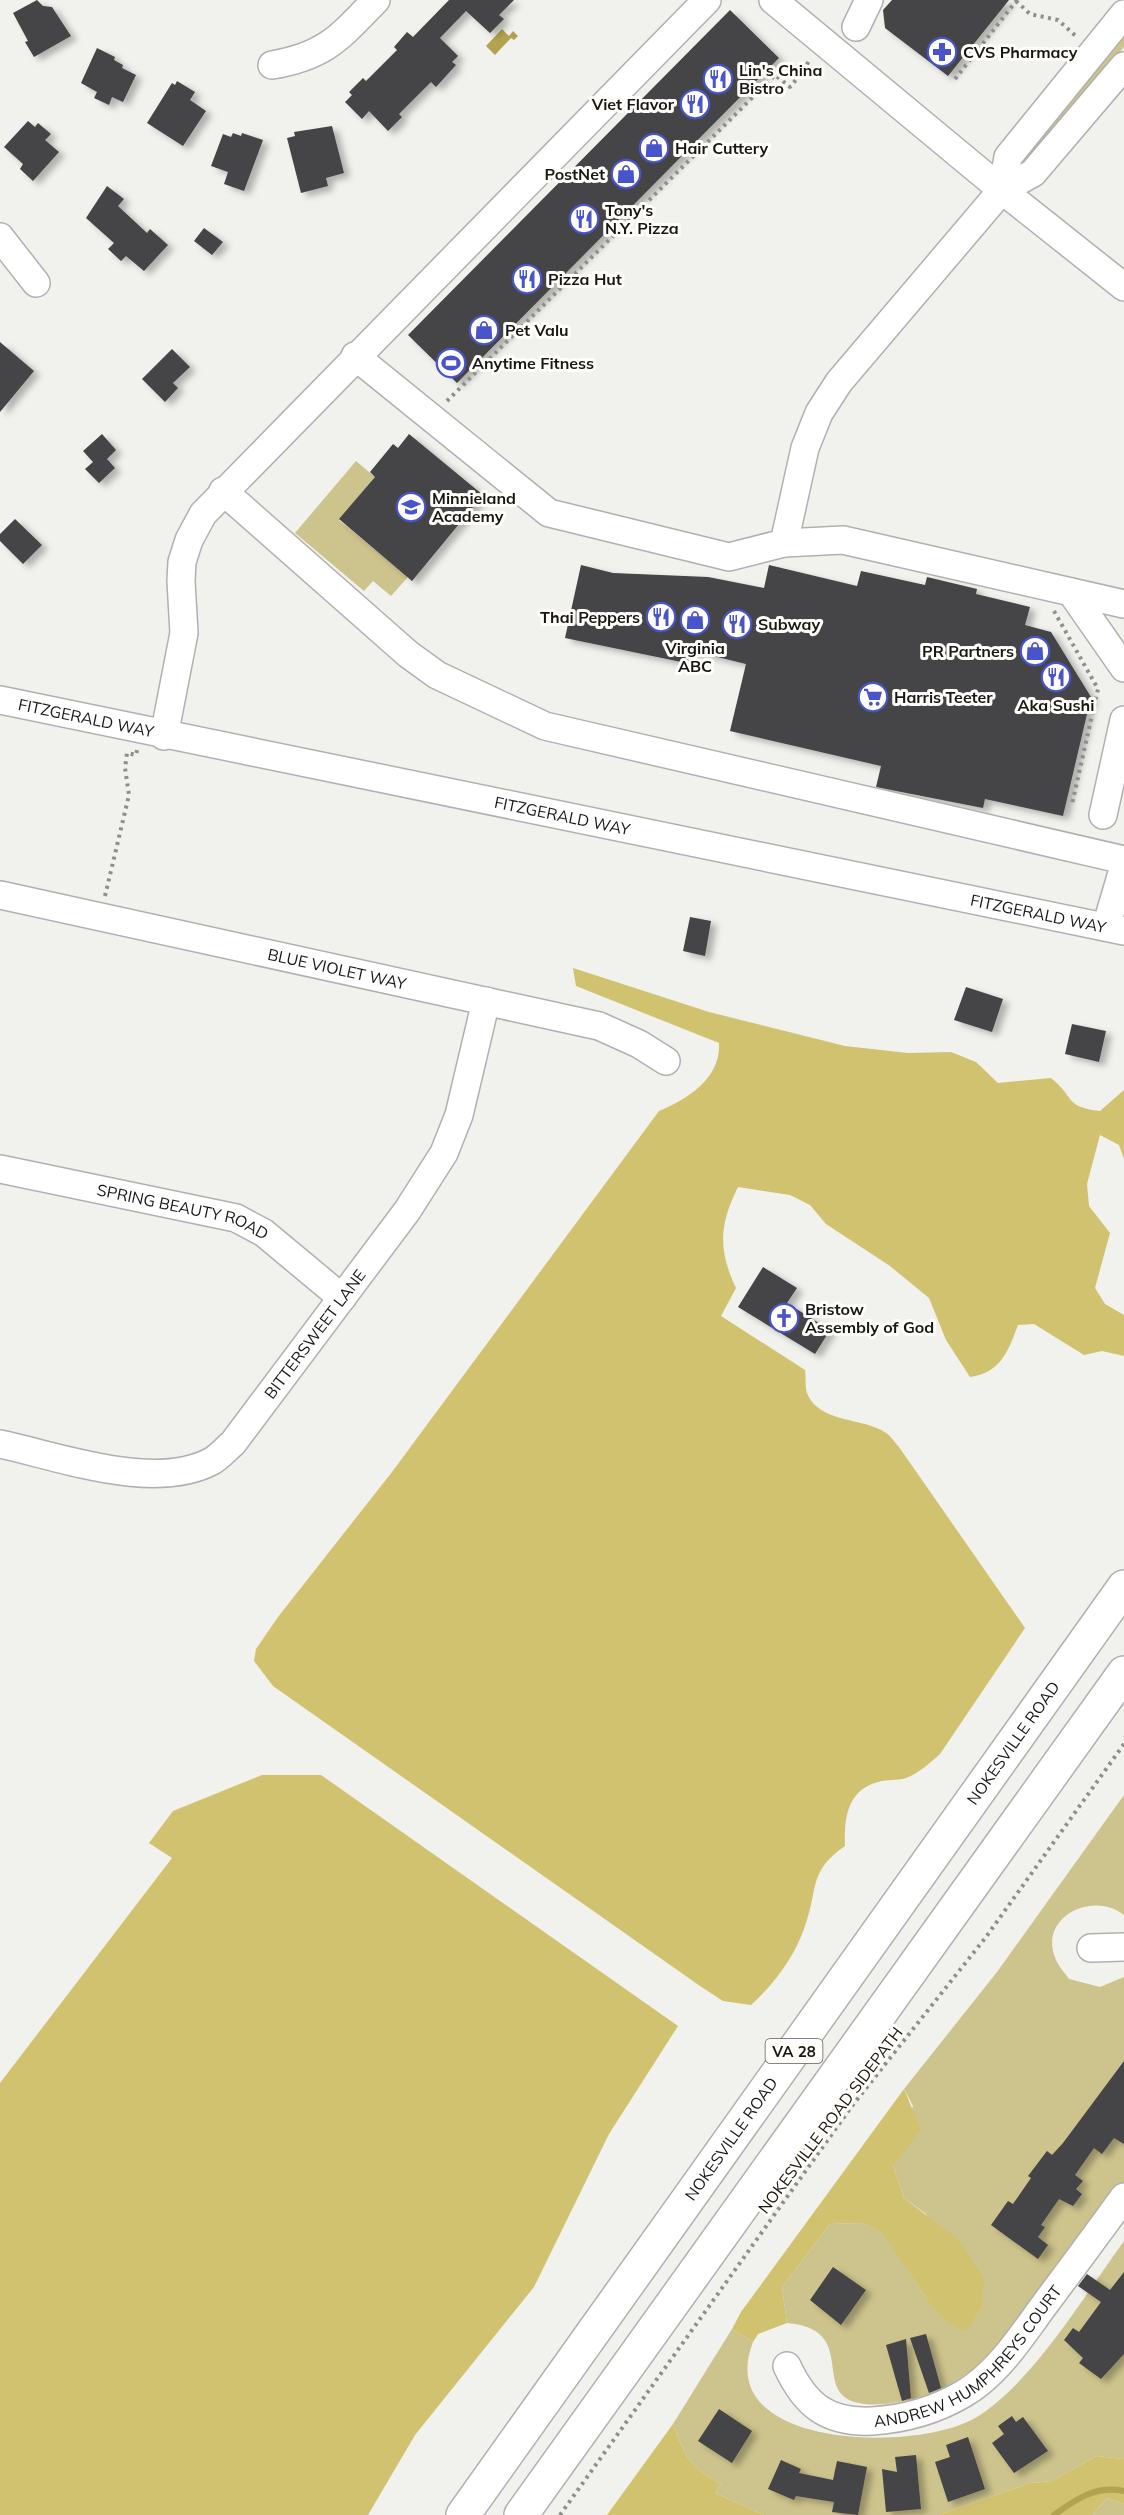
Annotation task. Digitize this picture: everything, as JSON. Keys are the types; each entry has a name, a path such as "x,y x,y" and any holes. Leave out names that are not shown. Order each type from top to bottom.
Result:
{"highway":[{"name":"NOKESVILLE ROAD","path":"463,2515 1124,1587"},
{"name":"VA 28","path":"521,2515 1124,1673"}],"street":[{"path":"272,65 317,54 334,42 376,0"},
{"path":"153,733 184,633 182,562 189,540 202,514 707,0"},
{"path":"773,0 1002,190 1124,287"},
{"path":"856,27 869,0"},
{"path":"1002,190 1008,157 1124,14"},
{"path":"784,543 805,448 819,413 839,382 1002,190 1034,173 1124,66"},
{"path":"0,237 36,283"},
{"path":"355,356 549,513 729,557 784,543 843,540 1124,604"},
{"path":"223,491 408,654 437,675 545,726 1124,860"},
{"path":"1071,592 1124,668"},
{"name":"FITZGERALD WAY","path":"0,700 1115,929"},
{"path":"1103,814 1123,727"},
{"path":"1115,929 1124,866"},
{"name":"BLUE VIOLET WAY","path":"0,895 599,1026 639,1044 666,1061"},
{"name":"BITTERSWEET LANE","path":"0,1444 153,1476 183,1471 212,1461 233,1443 406,1211 444,1153 459,1115 486,1001"},
{"name":"SPRING BEAUTY ROAD","path":"0,1169 236,1218 264,1233 342,1298"},
{"path":"1091,1948 1124,1947"},
{"name":"ANDREW HUMPHREYS COURT","path":"787,2366 806,2399 819,2409 845,2419 875,2420 907,2416 964,2394 1001,2362 1124,2197"}],"path":[{"path":"955,79 1016,0 1030,14 1058,20 1086,44"},
{"path":"431,417 775,75 789,87 809,63 808,53"},
{"path":"1042,609 1054,611 1098,690 1072,804"},
{"path":"100,917 129,795 125,768 127,753 136,755 153,733"},
{"name":"NOKESVILLE ROAD SIDEPATH","path":"560,2515 852,2106 986,1937 1124,1744"}],"shaded area":[{"path":"502,29 509,36 513,31 518,36 514,40 511,38 495,55 486,46"},
{"path":"1124,33 1124,47 1029,161 1021,156"},
{"path":"356,461 375,477 339,520 408,577 391,596 373,581 364,591 295,533"},
{"path":"573,968 709,1012 845,1046 908,1053 951,1052 976,1062 998,1083 1051,1078 1075,1104 1089,1109 1100,1111 1124,1090 1124,1159 1119,1145 1100,1135 1087,1184 1089,1206 1110,1233 1095,1288 1105,1304 1124,1315 1124,1356 1102,1351 1084,1355 1034,1324 1018,1325 1002,1360 989,1371 970,1377 946,1340 929,1298 890,1266 826,1224 810,1205 790,1195 738,1187 727,1213 723,1238 724,1249 726,1262 736,1288 721,1316 805,1370 807,1393 821,1410 843,1419 877,1428 890,1436 1025,1628 940,1754 911,1776 881,1781 868,1786 854,1799 845,1826 845,1846 833,1855 819,1873 809,1915 794,1951 775,1980 751,2005 723,2001 700,1986 273,1686 254,1661 256,1649 278,1617 392,1472 659,1111 681,1100 701,1086 715,1067 719,1043 576,986"},
{"path":"262,1775 321,1775 678,2026 609,2134 534,2287 415,2435 368,2515 0,2515 0,2083 172,1858 149,1843 173,1811"},
{"path":"1124,1795 1124,1915 1111,1908 1097,1906 1083,1907 1071,1912 1054,1932 1052,1945 1057,1963 1069,1979 1100,1987 1124,1977 1124,2182 1042,2294 1003,2342 981,2363 957,2380 929,2394 899,2402 869,2404 859,2403 845,2397 837,2388 829,2349 822,2337 809,2328 787,2323 782,2287 830,2224 862,2223 883,2232 926,2298 966,2331 982,2308 926,2214 904,2198 893,2166 913,2106 904,2089 997,1972"},
{"path":"904,2089 921,2130 893,2166 904,2198 960,2241 984,2279 982,2308 966,2332 945,2320 926,2298 882,2232 862,2223 830,2224 782,2287 787,2323 758,2334 753,2342 732,2329 741,2312"},
{"path":"1124,2241 1124,2459 1096,2456 1052,2481 1030,2483 939,2515 764,2515 715,2493 721,2484 695,2466 681,2445 673,2424 732,2329 753,2342 748,2377 762,2404 789,2422 826,2433 868,2438 910,2436 947,2429 975,2418 996,2403 1037,2362"},
{"path":"673,2424 690,2460 702,2472 721,2484 715,2493 764,2515 607,2515"},
{"path":"1096,2456 1124,2459 1124,2504 1107,2498 1092,2515 939,2515 1030,2483 1052,2481"},
{"path":"1107,2498 1124,2504 1124,2515 1092,2515"}],"building":[{"path":"37,0 43,6 52,7 71,36 34,57 13,13"},
{"path":"449,0 514,0 499,15 504,19 490,33 466,11 440,38 458,56 452,62 456,65 436,87 431,82 399,114 402,117 388,131 369,111 362,119 345,102 352,95 349,92 363,78 366,81 397,50 394,47 407,32 413,37"},
{"name":"CVS Pharmacy","path":"892,0 1009,0 948,76 885,28 883,10"},
{"path":"730,10 779,58 457,383 408,335"},
{"path":"97,48 115,57 114,60 123,65 122,68 136,75 123,102 112,97 109,105 94,98 97,92 81,83"},
{"path":"177,81 195,92 190,100 206,111 183,146 147,123 172,83 175,85"},
{"path":"28,121 35,127 38,123 51,134 45,140 59,152 33,181 20,169 23,164 4,147"},
{"path":"332,126 344,173 326,178 328,186 301,193 287,138 295,136 294,132"},
{"path":"233,133 241,136 242,133 263,140 244,191 224,184 228,172 211,166 223,134 231,137"},
{"path":"107,186 124,199 118,206 147,233 150,229 168,245 144,271 126,256 121,261 108,249 114,243 86,218"},
{"path":"204,228 223,242 212,255 194,241"},
{"path":"0,342 34,371 0,412"},
{"path":"172,349 190,367 173,383 178,388 165,402 142,379"},
{"path":"102,434 116,450 107,459 115,468 99,483 85,469 93,462 83,451"},
{"name":"Minnieland Academy","path":"409,434 483,495 412,581 339,519 375,477 370,472 393,444 398,448"},
{"path":"15,519 42,545 23,564 0,541 0,534"},
{"name":"Harris Teeter","path":"581,565 613,573 708,577 764,588 769,565 857,586 861,571 925,585 927,577 977,589 976,594 1030,607 1025,625 1051,632 1091,697 1063,816 985,799 983,808 876,787 881,766 730,731 746,664 693,651 691,664 565,638"},
{"path":"690,917 711,921 705,956 683,951"},
{"path":"966,987 1003,999 992,1032 954,1020"},
{"path":"1072,1024 1106,1031 1099,1062 1065,1054"},
{"name":"Bristow Assembly of God","path":"763,1267 797,1288 787,1303 830,1330 815,1354 738,1307"},
{"path":"1124,2061 1124,2144 1114,2138 1102,2154 1094,2148 1075,2175 1083,2181 1076,2189 1082,2194 1073,2206 1059,2199 1041,2225 1045,2227 1038,2237 1048,2245 1038,2259 991,2225 1008,2201 1013,2204 1031,2178 1028,2176 1047,2151 1052,2155 1063,2143"},
{"path":"833,2267 866,2290 841,2325 810,2300"},
{"path":"1124,2272 1124,2354 1101,2379 1079,2363 1083,2358 1064,2340 1073,2328 1079,2332 1101,2302 1078,2286 1087,2274 1110,2290"},
{"path":"926,2334 941,2388 929,2393 910,2338"},
{"path":"906,2339 911,2398 902,2401 886,2345"},
{"path":"719,2409 752,2431 732,2463 698,2441"},
{"path":"1012,2416 1016,2422 1023,2417 1048,2451 1014,2473 992,2443 1004,2434 998,2426"},
{"path":"968,2437 985,2489 948,2502 935,2462 950,2457 946,2445"},
{"path":"916,2455 921,2509 886,2512 882,2469 897,2472 895,2457"},
{"path":"781,2460 801,2469 799,2473 833,2480 837,2461 867,2467 858,2515 832,2512 834,2502 796,2496 794,2500 768,2489"}],"waterway":[{"path":"1054,2515 1078,2499 1095,2492 1124,2491"}],"place":[{"name":"CVS Pharmacy","path":"942,52"},
{"name":"Lin's China Bistro","path":"718,79"},
{"name":"Viet Flavor","path":"695,104"},
{"name":"Hair Cuttery","path":"654,148"},
{"name":"PostNet","path":"626,174"},
{"name":"Tony's N.Y. Pizza","path":"584,219"},
{"name":"Pizza Hut","path":"527,279"},
{"name":"Pet Valu","path":"484,330"},
{"name":"Anytime Fitness","path":"451,363"},
{"name":"Minnieland Academy","path":"411,507"},
{"name":"Thai Peppers","path":"661,617"},
{"name":"Virginia ABC","path":"695,620"},
{"name":"Subway","path":"737,624"},
{"name":"PR Partners","path":"1035,651"},
{"name":"Aka Sushi","path":"1056,677"},
{"name":"Harris Teeter","path":"873,697"},
{"name":"Bristow Assembly of God","path":"784,1318"}]}
